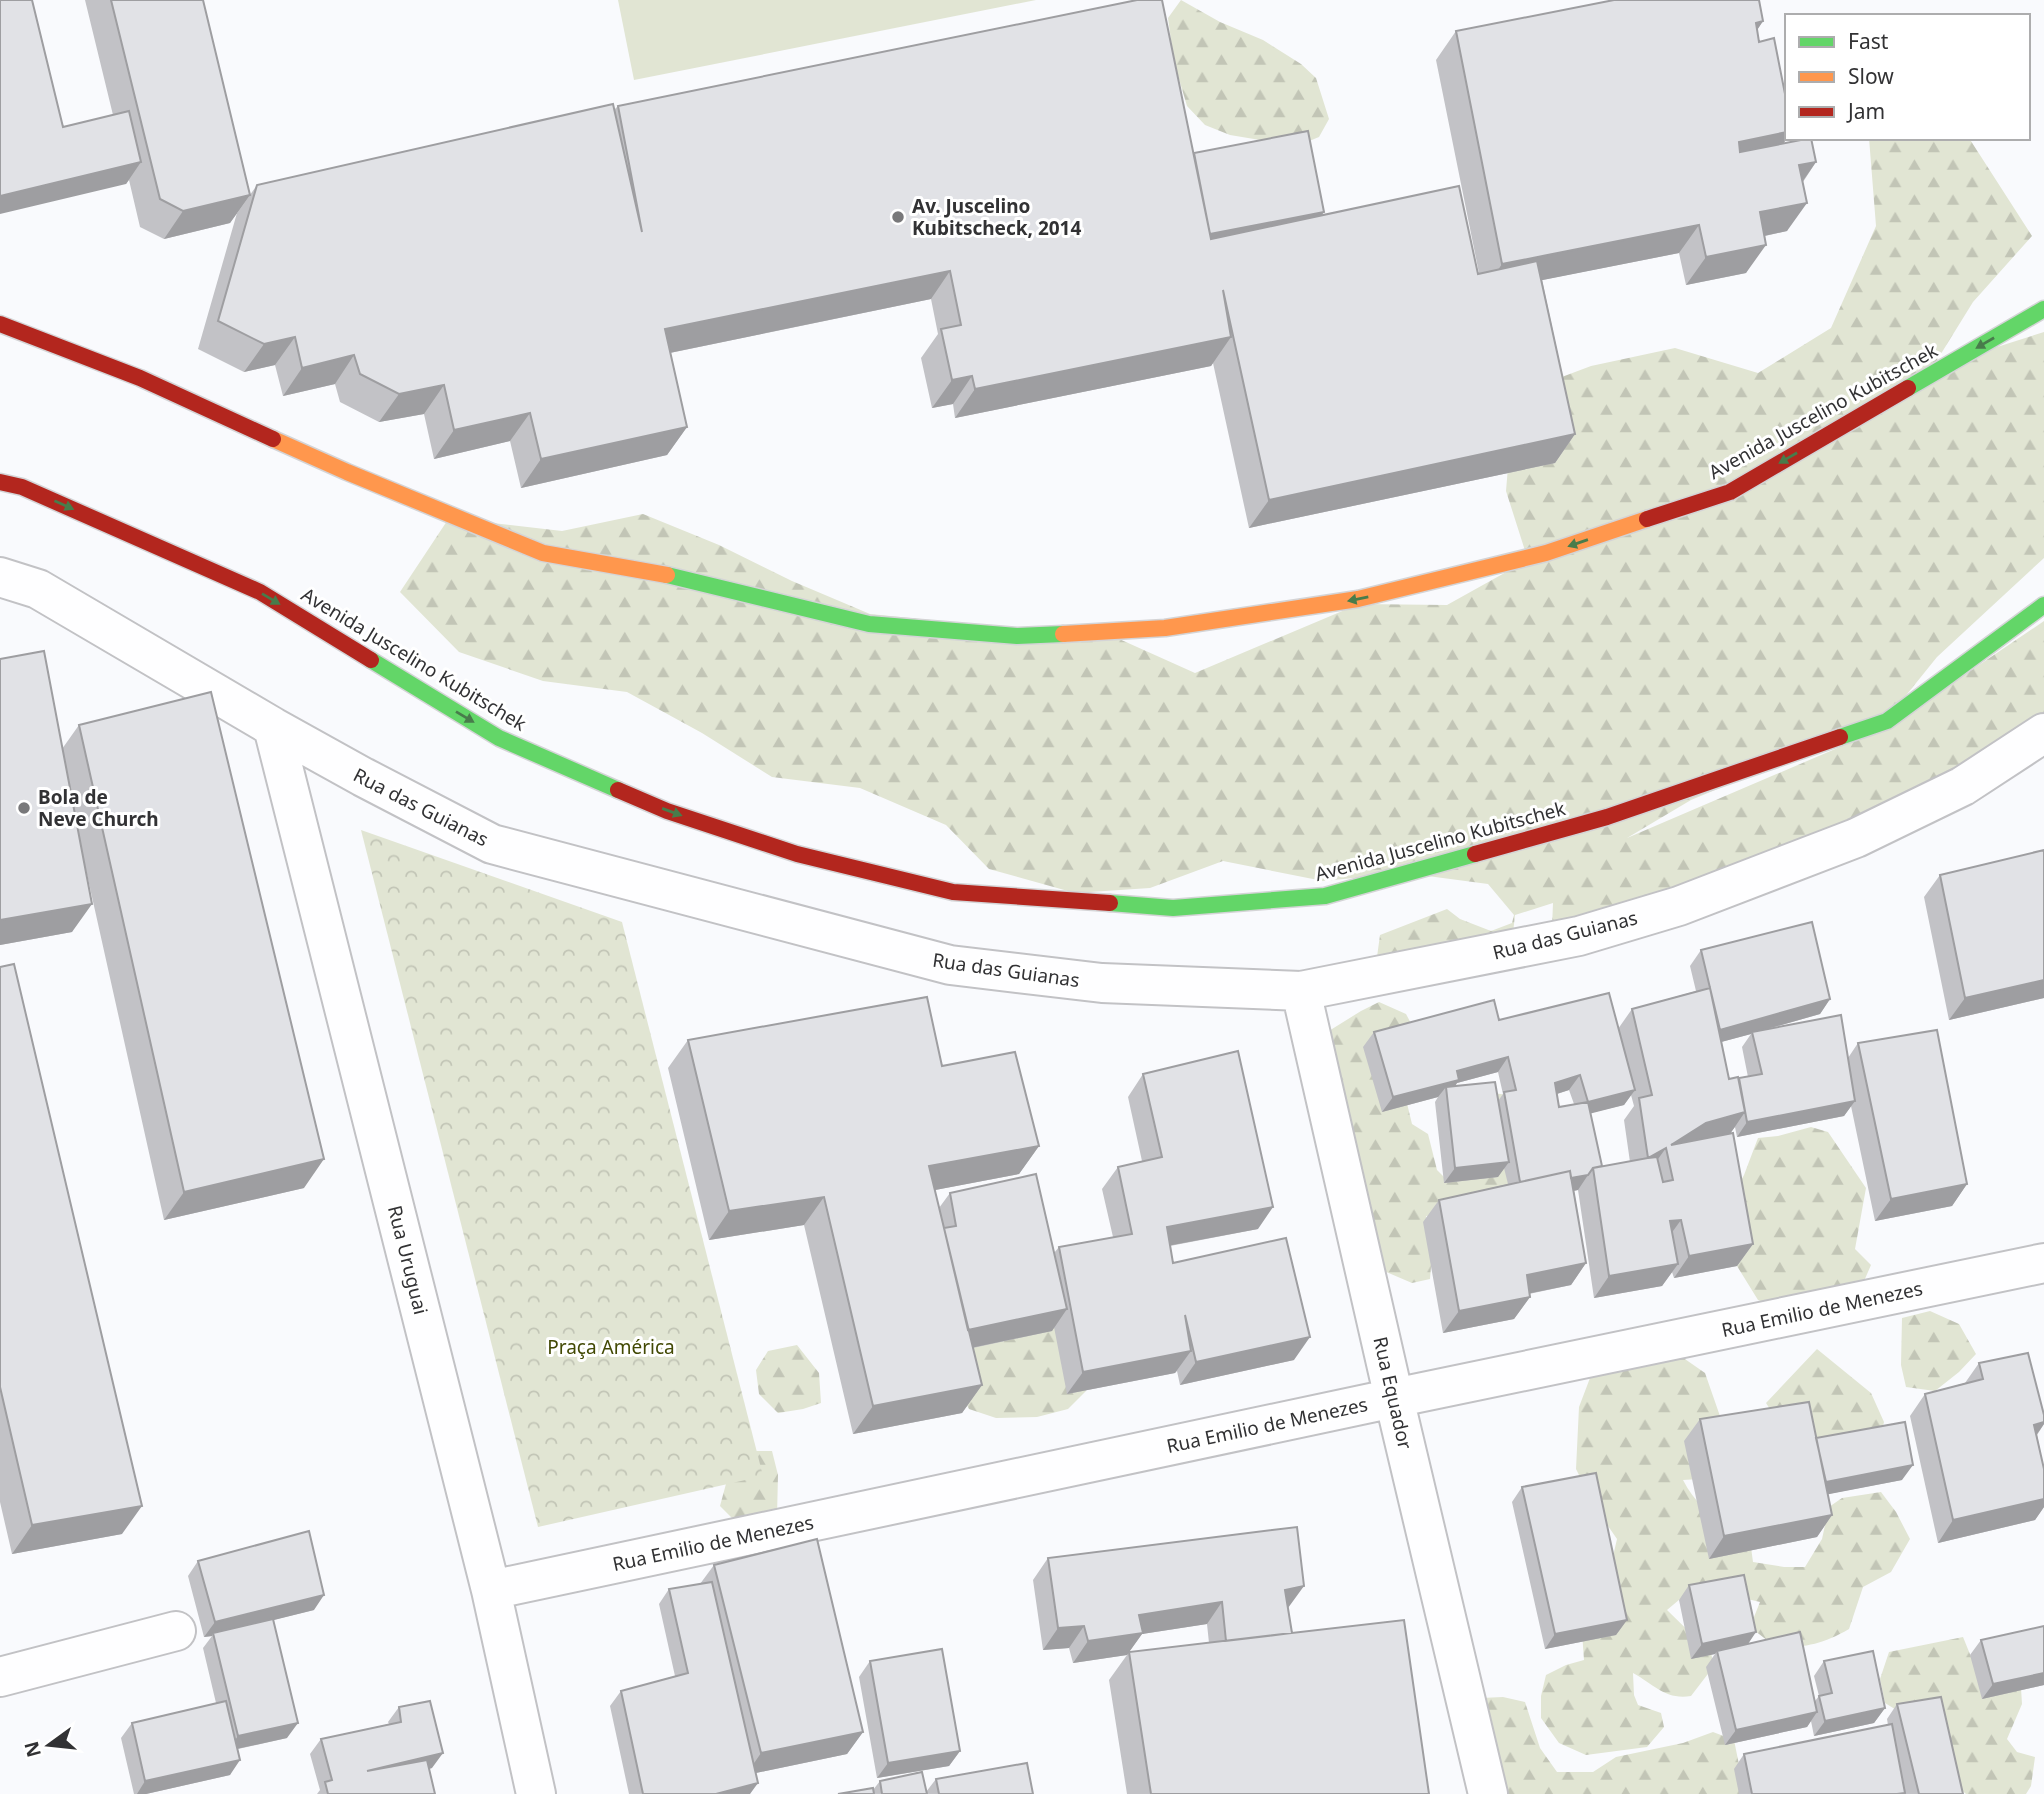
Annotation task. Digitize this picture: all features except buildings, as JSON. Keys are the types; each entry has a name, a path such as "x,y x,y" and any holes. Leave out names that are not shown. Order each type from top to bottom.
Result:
{"main road":[{"name":"Avenida Juscelino Kubitschek","path":"0,324 140,378 347,472 543,554 681,578 869,624 1017,636 1165,628 1358,599 1546,553 1730,492 2044,309"},
{"name":"Avenida Juscelino Kubitschek","path":"0,482 22,487 260,592 499,738 667,811 797,854 953,892 1173,908 1325,896 1606,817 1887,721 2044,605"}],"street":[{"name":"Rua das Guianas","path":"0,577 38,589 273,727 492,844 950,965 1102,983 1301,991 1579,936 1679,906 1857,838 1963,786 2044,733"},
{"name":"Rua Uruguai","path":"273,727 491,1590 537,1794"},
{"name":"Rua Equador","path":"1301,991 1488,1794"},
{"name":"Rua Emilio de Menezes","path":"491,1590 2044,1263"},
{"path":"0,1677 176,1632"}],"green space":[{"path":"618,0 1036,0 634,80"},
{"path":"1181,0 1220,22 1263,40 1301,64 1316,78 1329,119 1319,137 1297,146 1230,135 1205,125 1187,106 1174,62 1168,18"},
{"path":"1869,140 1970,140 2032,236 1973,302 1926,378 1997,347 2044,332 2044,558 1937,657 1887,719 1691,800 1627,838 1889,726 2044,621 2044,723 1988,763 1773,860 1552,927 1553,903 1515,915 1512,942 1377,957 1380,935 1447,909 1460,919 1491,931 1512,923 1514,915 1488,884 1405,873 1323,881 1223,861 1150,888 1075,893 989,869 946,825 860,788 772,777 702,733 627,692 543,681 459,652 400,592 449,518 562,531 643,514 719,545 792,581 870,614 1117,638 1195,673 1359,604 1447,605 1528,560 1506,491 1514,395 1591,366 1675,348 1758,373 1831,328 1876,226"},
{"name":"Praça América","path":"361,830 622,922 763,1476 538,1527"},
{"path":"1379,1002 1406,1014 1415,1031 1401,1079 1412,1124 1428,1134 1437,1170 1445,1178 1486,1092 1508,1095 1513,1191 1456,1214 1426,1216 1433,1243 1430,1279 1412,1283 1377,1268 1324,1034"},
{"path":"1811,1127 1828,1132 1866,1188 1855,1249 1871,1265 1861,1288 1779,1308 1758,1300 1737,1266 1733,1232 1734,1194 1758,1138 1778,1136"},
{"path":"1046,1306 1090,1370 1086,1391 1068,1409 1037,1417 996,1418 969,1409 953,1378 973,1327"},
{"path":"1930,1311 1959,1324 1976,1354 1935,1391 1906,1387 1901,1365 1902,1318"},
{"path":"797,1345 819,1373 821,1403 778,1413 759,1394 756,1370 768,1351"},
{"path":"1817,1349 1871,1393 1884,1422 1877,1449 1821,1467 1783,1429 1766,1403"},
{"path":"1682,1357 1705,1373 1721,1419 1699,1479 1683,1480 1704,1508 1750,1540 1753,1562 1805,1567 1822,1539 1829,1507 1842,1498 1881,1492 1896,1512 1910,1539 1891,1572 1863,1587 1849,1629 1814,1644 1777,1648 1750,1627 1760,1602 1739,1597 1686,1594 1667,1610 1711,1653 1714,1666 1691,1696 1682,1697 1667,1694 1633,1673 1634,1695 1638,1705 1661,1713 1664,1727 1647,1747 1586,1755 1559,1743 1541,1718 1541,1696 1546,1675 1584,1660 1582,1632 1608,1578 1617,1539 1595,1507 1576,1469 1579,1407 1590,1378 1591,1364"},
{"path":"749,1451 772,1451 778,1475 777,1516 735,1521 720,1506 730,1469"},
{"path":"1963,1637 1976,1669 2021,1688 2022,1704 2007,1739 2017,1752 2035,1757 2031,1786 2026,1794 1966,1794 1955,1784 1898,1711 1885,1703 1880,1679 1889,1652"},
{"path":"1503,1697 1525,1702 1540,1748 1557,1772 1593,1772 1616,1757 1683,1743 1713,1732 1734,1740 1745,1794 1494,1794 1481,1698"}],"traffic: fast":[{"path":"1908,388 2044,309"},
{"path":"667,575 869,624 1017,636 1063,634"},
{"path":"1840,737 1887,721 2044,605"},
{"path":"371,660 499,738 618,790"},
{"path":"1110,903 1173,908 1325,896 1475,854"}],"traffic: slow":[{"path":"273,439 543,553 667,575"},
{"path":"1063,634 1165,628 1358,599 1546,553 1647,519"}],"traffic: jam":[{"path":"0,324 140,378 273,439"},
{"path":"1647,519 1730,492 1908,388"},
{"path":"0,482 22,487 260,592 371,660"},
{"path":"1475,854 1607,817 1840,737"},
{"path":"618,790 667,811 797,854 953,892 1110,903"}],"place":[{"name":"Av. Juscelino Kubitscheck, 2014","path":"898,217"},
{"name":"Bola de Neve Church","path":"24,808"}]}
